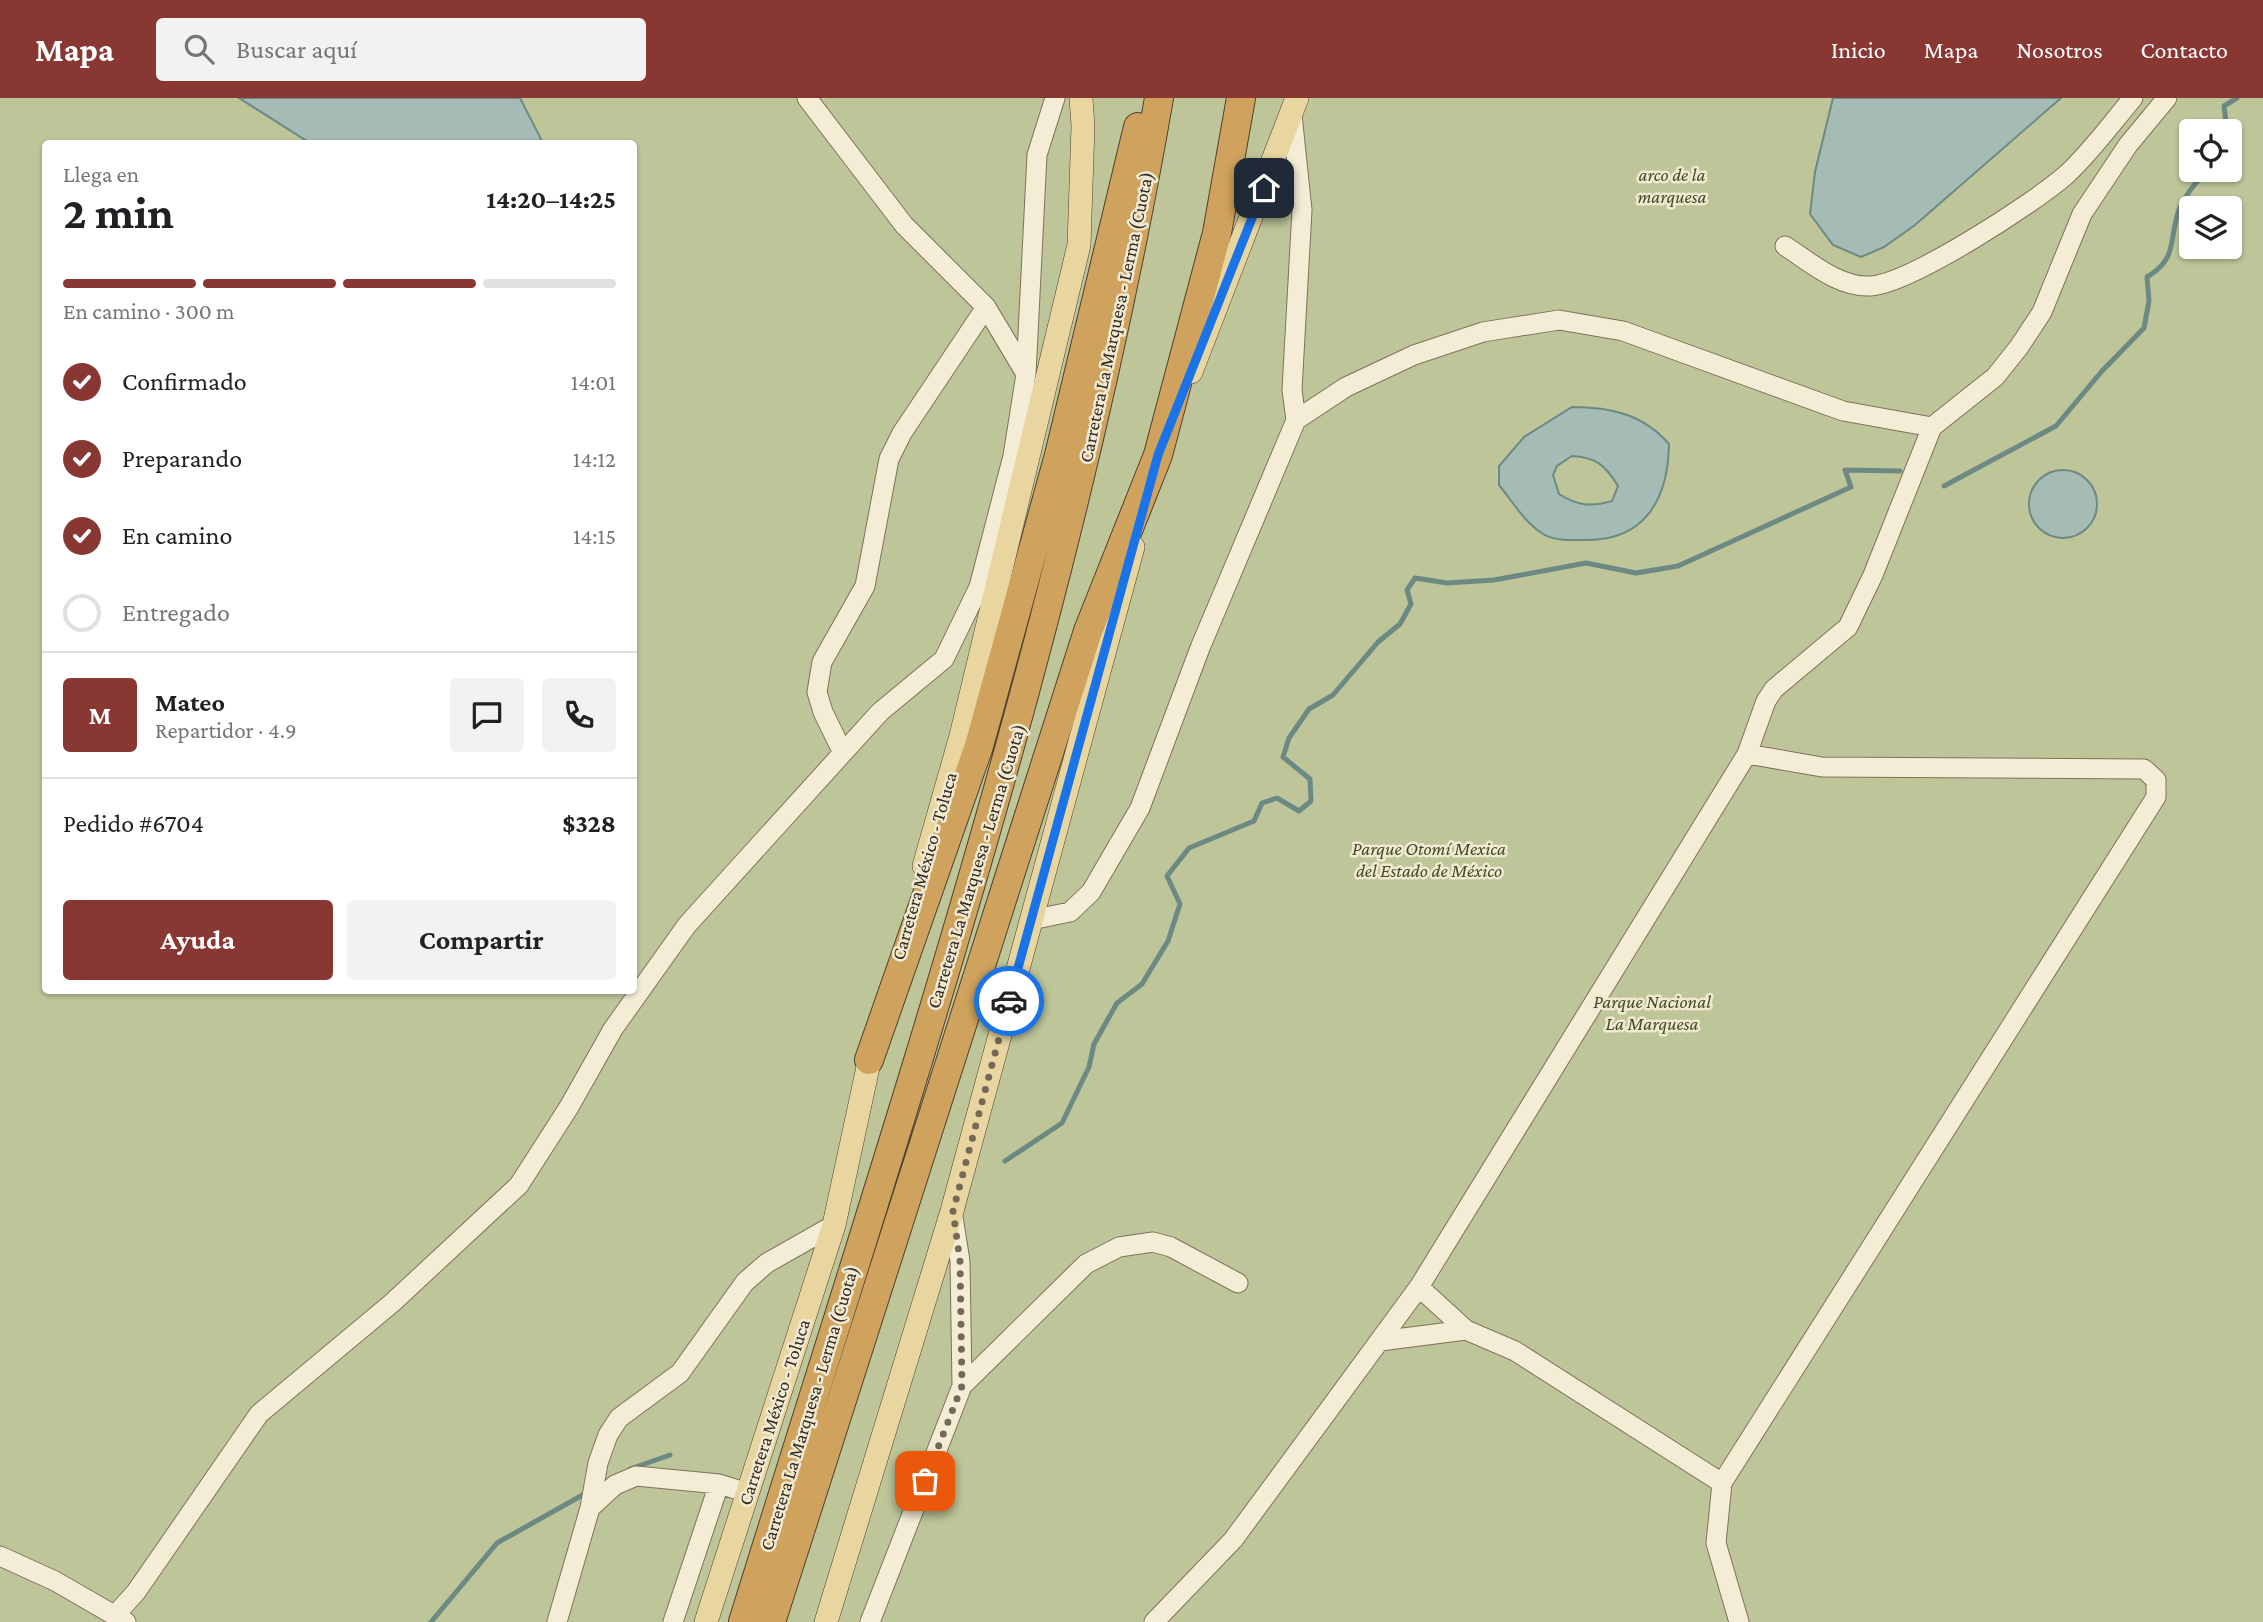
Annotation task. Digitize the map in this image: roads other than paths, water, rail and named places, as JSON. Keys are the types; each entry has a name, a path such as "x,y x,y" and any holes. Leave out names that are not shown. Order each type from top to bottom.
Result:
{"highway":[{"path":"869,1060 979,746 1059,455 1139,121 1148,98"},
{"name":"Carretera La Marquesa - Lerma (Cuota)","path":"743,1622 986,838 1026,698 1090,443 1145,183 1159,98"},
{"name":"Carretera La Marquesa - Lerma (Cuota)","path":"771,1622 1088,631 1158,455 1217,233 1241,98"}],"main road":[{"name":"Carretera México - Toluca","path":"706,1622 834,1225 869,1060 961,736 1079,245 1083,126 1081,98"},
{"path":"826,1622 953,1211 1158,455 1295,107"}],"street":[{"path":"807,98 904,225 986,307 1043,402"},
{"path":"0,1556 55,1581 121,1618 135,1592 259,1413 392,1303 519,1185 569,1107 613,1029 687,925 880,712 944,659 979,587 1013,456 1026,374 1037,155 1055,98"},
{"path":"1785,246 1837,279 1871,286 1916,271 1979,235 2064,176 2094,146 2133,98"},
{"path":"1154,1622 1233,1540 1419,1287 1747,754 1766,701 1774,689 1848,627 1932,427 1995,377 2019,347 2042,312 2082,214 2128,145 2167,98"},
{"path":"1031,920 1070,912 1091,892 1140,808 1200,649 1296,420 1292,390 1302,210 1295,107"},
{"path":"843,753 823,712 817,692 822,662 865,586 889,459 902,433 986,307"},
{"path":"1296,420 1346,387 1414,355 1483,332 1559,320 1623,331 1843,411 1932,427"},
{"path":"1739,1622 1716,1543 1722,1483 2156,797 2156,780 2144,769 1834,767 1747,754"},
{"path":"870,1622 962,1386 960,1261 953,1211"},
{"path":"557,1622 591,1502 598,1463 608,1435 619,1418 680,1373 745,1282 767,1263 834,1225"},
{"path":"962,1386 1086,1265 1119,1247 1153,1242 1171,1247 1238,1283"},
{"path":"1419,1287 1466,1330 1515,1351 1722,1483"},
{"path":"1380,1340 1466,1330"},
{"path":"591,1502 615,1485 636,1476 719,1484 748,1493"},
{"path":"673,1622 719,1484"}],"water":[{"path":"239,98 520,98 541,140 305,140"},
{"path":"1833,98 2061,98 1915,225 1884,247 1861,257 1833,245 1810,214 1815,172"},
{"path":"1572,407 1613,411 1637,419 1669,444 1668,464 1658,498 1650,513 1624,533 1585,540 1563,540 1547,536 1525,518 1499,485 1499,466 1524,437","holes":["1572,456 1594,461 1614,479 1618,486 1612,501 1585,504 1559,494 1553,475 1557,466"]},
{"path":"2070,470 2091,485 2097,497 2095,517 2087,528 2070,538 2056,538 2039,528 2031,517 2029,497 2039,480 2050,472"}],"waterway":[{"path":"2226,119 2224,106 2237,98"},
{"path":"1944,486 2056,426 2102,371 2144,328 2149,301 2147,277 2165,262 2181,205 2197,182"},
{"path":"1005,1161 1062,1123 1089,1067 1094,1044 1117,1003 1142,984 1168,941 1180,904 1167,876 1189,848 1254,821 1262,803 1277,798 1299,811 1311,801 1310,779 1283,757 1289,738 1309,709 1333,695 1378,642 1400,624 1411,604 1407,590 1415,578 1447,583 1494,580 1586,563 1636,573 1678,566 1851,487 1845,470 1900,471"},
{"path":"630,1469 670,1455"},
{"path":"431,1622 497,1543 588,1492"}],"park label":[{"name":"arco de la marquesa","path":"1672,185"},
{"name":"Parque Otomí Mexica del Estado de México","path":"1429,859"},
{"name":"Parque Nacional La Marquesa","path":"1652,1012"}]}
